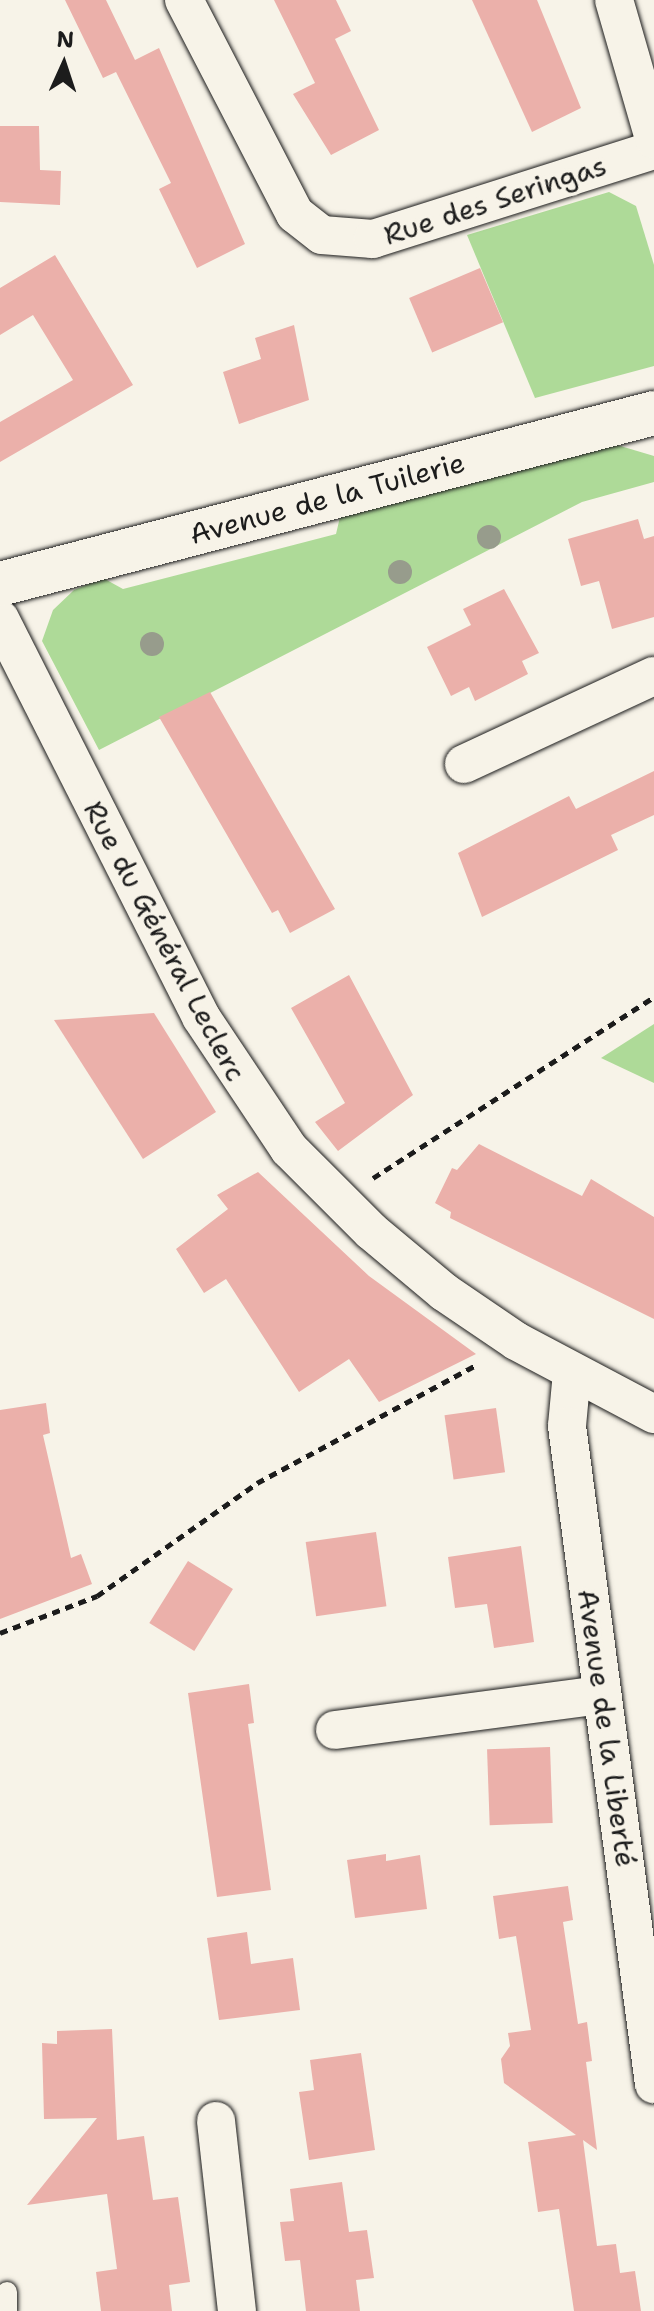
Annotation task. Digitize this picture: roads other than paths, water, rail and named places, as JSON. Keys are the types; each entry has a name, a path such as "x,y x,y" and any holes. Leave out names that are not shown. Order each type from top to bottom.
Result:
{"street":[{"name":"Rue des Seringas","path":"184,0 295,214 322,235 373,239 654,150"},
{"path":"614,0 654,139"},
{"name":"Avenue de la Tuilerie","path":"0,584 654,413"},
{"name":"Rue du Général Leclerc","path":"0,619 201,1017 271,1126 339,1200 415,1270 516,1341 654,1414"},
{"path":"464,764 654,676"},
{"name":"Avenue de la Liberté","path":"572,1372 567,1426 654,2084"},
{"path":"335,1730 602,1695"},
{"path":"216,2121 237,2311"}]}
